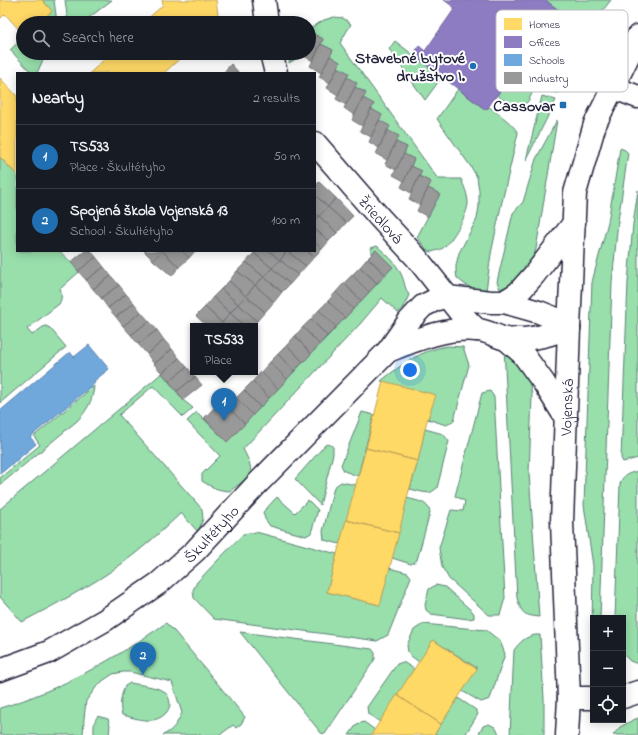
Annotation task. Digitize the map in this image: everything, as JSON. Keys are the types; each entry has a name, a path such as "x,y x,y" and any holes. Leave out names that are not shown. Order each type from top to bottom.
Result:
{"street":[{"name":"Vojenská","path":"628,56 638,36"},
{"path":"273,60 276,72"},
{"name":"Vojenská","path":"567,735 569,698 562,522 575,193 594,124 610,92"},
{"path":"625,92 638,97"},
{"name":"Žriedlová","path":"316,144 416,257 462,315 477,330"},
{"path":"504,302 518,292 530,280 574,223"},
{"path":"447,297 504,302 539,312 554,318 569,328"},
{"name":"Škultétyho","path":"0,670 49,652 105,620 159,583 195,551 256,486 388,351 409,321 423,306 447,297"},
{"path":"506,339 534,339 569,328"},
{"name":"Škultétyho","path":"388,351 441,333 457,330 477,330"},
{"path":"477,330 486,331 506,339 523,354 544,383 566,418"},
{"path":"626,695 638,692"},
{"path":"569,698 590,698"}],"green space":[{"path":"42,0 54,0 56,16 47,16 52,11"},
{"path":"65,0 112,0 91,16 67,16"},
{"path":"545,0 611,0 603,10 559,10"},
{"path":"334,17 343,18 351,24 340,43 438,179 461,179 466,191 468,203 467,208 455,234 442,249 431,252 427,250 417,237 440,194 428,188 430,182 419,176 422,171 411,166 414,159 404,154 407,147 396,142 387,130 389,126 379,120 382,115 371,109 374,104 363,98 365,92 355,87 347,77 348,73 338,67 340,62 330,56 333,50 321,44 323,39 316,36 316,25 324,20"},
{"path":"395,41 442,77 425,100 389,49"},
{"path":"16,44 16,56 10,50"},
{"path":"20,60 43,60 37,72 31,72"},
{"path":"458,89 486,110 489,107 497,112 509,122 518,133 491,254 486,291 475,291 457,278 456,272 459,253 477,219 479,206 477,177 437,119"},
{"path":"499,92 532,92 528,101 524,105 517,106 509,103 497,95"},
{"path":"542,96 556,100 526,160"},
{"path":"557,120 536,249 532,261 517,280 500,289 497,282 513,213 523,202 536,159"},
{"path":"620,148 628,153 618,221 612,283 600,615 592,615 593,566 584,505 592,282 608,222"},
{"path":"0,157 16,174 16,252 60,252 79,272 60,289 61,300 59,304 27,329 32,335 46,326 50,328 66,347 0,403"},
{"path":"638,190 638,458 623,462 621,458 628,282 633,224"},
{"path":"377,246 394,262 399,270 409,295 401,309 398,313 382,298 360,324 243,449 251,469 247,478 230,491 215,488 202,481 202,474 220,456 187,421 197,412 227,442 393,267 376,250 371,254 371,248"},
{"path":"448,346 463,347 469,365 454,420 446,425 428,419 435,395 381,381 420,354"},
{"path":"504,348 529,379 532,396 529,473 539,617 526,614 520,607 517,598"},
{"path":"162,373 183,400 193,408 183,417 153,386 119,415 202,509 203,519 198,532 181,513 160,533 123,563 73,594 22,622 0,597 0,509"},
{"path":"94,386 89,405 77,421 0,485 0,478 40,445 34,436"},
{"path":"490,391 494,397 505,598 500,615 489,615 449,579 442,567 439,548 451,510 463,511 465,501 455,496 482,393"},
{"path":"362,412 374,415 358,476 344,471 341,465"},
{"path":"425,429 443,434 449,441 437,488 430,493 410,489"},
{"path":"326,444 333,447 333,454 320,505 295,479"},
{"path":"638,471 638,664 630,661 626,657 626,615 615,615 620,485 622,479 629,474"},
{"path":"341,482 356,485 340,544 324,540 323,531 334,487"},
{"path":"277,497 295,513 308,500 318,510 311,533 306,536 270,526 265,519 263,512"},
{"path":"407,498 424,504 429,508 430,512 417,560 411,564 392,558"},
{"path":"256,532 337,554 327,592 380,605 389,568 408,573 411,577 388,635 377,641 214,619 194,598 193,590 197,582 243,534"},
{"path":"436,585 445,587 473,612 474,618 468,619 431,614 426,610 425,605 429,589"},
{"path":"166,623 245,717 241,724 236,728 233,725 220,735 163,735 173,728 182,713 172,682 130,672 123,672 113,674 104,680 97,686 86,701 83,735 0,735 0,708 22,701 65,683 107,661"},
{"path":"423,624 486,630 500,641 505,654 490,699 481,702 462,691 477,668 433,640 419,662 411,656 408,652 407,645 414,630"},
{"path":"240,632 372,649 375,653 375,659 325,734 321,733"},
{"path":"535,635 540,635 544,698 544,735 510,735 514,650 523,640"},
{"path":"403,662 414,669 380,722 368,714 367,707 397,664"},
{"path":"130,683 160,689 165,692 170,703 167,712 161,717 150,720 122,715 122,693 125,686"},
{"path":"458,698 476,710 478,714 465,735 434,735"},
{"path":"98,716 108,719 110,725 109,735 94,735 96,718"},
{"path":"638,718 638,735 613,735 620,727"},
{"path":"364,722 375,730 371,735 349,735 357,724"},
{"path":"489,724 495,727 500,735 478,735 483,726"}],"building: Homes":[{"path":"0,0 42,0 52,11 47,16 16,16 16,26 5,14 0,19"},
{"path":"162,0 216,0 218,16 151,16 163,5"},
{"path":"104,60 178,60 165,72 91,72"},
{"path":"0,78 16,95 16,174 0,157"},
{"path":"383,381 436,395 426,424 418,461 366,448"},
{"path":"366,448 418,461 408,494 399,533 346,520"},
{"path":"346,520 399,533 380,605 327,592"},
{"path":"433,640 477,669 441,724 397,695"},
{"path":"397,695 441,724 434,735 371,735"}],"building: Offices":[{"name":"Stavebné bytové družstvo I.","path":"444,0 545,0 559,10 496,10 496,92 499,92 486,110 413,55 419,46 425,51 455,8"}],"building: Schools":[{"path":"89,345 109,369 94,381 95,383 30,437 36,444 0,474 0,411 70,352 74,357"}],"building: Industry":[{"path":"316,35 323,39 316,54"},
{"path":"321,44 333,50 321,73 310,66 313,60 316,60 316,54"},
{"path":"330,56 340,62 330,83 319,77"},
{"path":"231,64 238,72 224,72"},
{"path":"338,67 349,73 338,95 327,88"},
{"path":"347,77 357,83 346,105 336,99"},
{"path":"355,87 366,93 354,115 344,108"},
{"path":"363,98 374,104 362,126 352,120"},
{"path":"371,109 382,115 371,137 360,131"},
{"path":"379,120 390,126 379,148 369,142"},
{"path":"387,130 399,136 387,160 376,154"},
{"path":"396,142 407,147 396,170 385,164"},
{"path":"404,154 414,159 404,181 393,175"},
{"path":"411,166 422,171 411,193 401,187"},
{"path":"419,176 431,182 420,205 409,199"},
{"path":"319,182 336,198 328,207 316,196 316,185"},
{"path":"428,188 440,194 428,217 417,211"},
{"path":"316,196 328,207 319,216 316,213"},
{"path":"336,198 353,216 346,223 328,207"},
{"path":"328,207 346,223 337,233 319,216"},
{"path":"319,216 337,233 329,241 316,230 316,219"},
{"path":"316,230 329,241 322,249 316,243"},
{"path":"316,243 322,249 314,257 308,252 316,252"},
{"path":"376,250 393,267 385,274 368,258"},
{"path":"84,252 92,252 96,257 78,271 71,262"},
{"path":"145,252 161,252 153,260"},
{"path":"161,252 163,252 179,267 172,276 153,260"},
{"path":"163,252 183,252 189,258 179,267"},
{"path":"183,252 194,252 189,258"},
{"path":"270,252 280,260 272,268 254,253"},
{"path":"270,252 286,252 280,260"},
{"path":"286,252 288,252 306,266 298,275 280,260"},
{"path":"288,252 308,252 314,257 306,266"},
{"path":"254,253 272,268 264,277 246,262"},
{"path":"96,257 104,267 86,280 78,271"},
{"path":"368,258 385,274 377,283 360,267"},
{"path":"280,260 298,275 290,284 272,268"},
{"path":"246,262 264,277 255,285 237,271"},
{"path":"104,267 111,276 93,289 86,280"},
{"path":"360,267 377,283 369,292 352,275"},
{"path":"272,268 290,284 282,292 264,277"},
{"path":"237,271 255,285 246,296 229,281"},
{"path":"352,275 369,292 361,301 344,283"},
{"path":"111,276 119,285 101,298 93,289"},
{"path":"264,277 282,292 274,302 255,285"},
{"path":"229,281 246,296 238,304 221,289"},
{"path":"344,283 361,301 353,309 336,292"},
{"path":"119,285 126,294 108,308 101,298"},
{"path":"255,285 274,302 265,312 246,296"},
{"path":"221,289 238,304 230,313 213,297"},
{"path":"336,292 353,309 345,318 328,301"},
{"path":"126,294 134,303 116,317 108,308"},
{"path":"246,296 265,312 257,321 238,304"},
{"path":"213,297 230,313 222,323 205,307"},
{"path":"328,301 345,318 336,327 319,310"},
{"path":"134,303 141,312 123,326 116,317"},
{"path":"238,304 257,321 255,323 242,323 230,313"},
{"path":"205,307 222,323 204,323 196,316"},
{"path":"319,310 336,327 327,336 311,319"},
{"path":"141,312 149,321 131,335 123,326"},
{"path":"230,313 242,323 222,323"},
{"path":"311,319 327,336 319,344 303,327"},
{"path":"149,321 157,330 138,344 131,335"},
{"path":"303,327 319,344 311,354 295,336"},
{"path":"157,330 164,340 147,354 138,344"},
{"path":"295,336 311,354 303,362 287,345"},
{"path":"164,340 172,349 154,364 147,354"},
{"path":"287,345 303,362 294,371 278,354"},
{"path":"172,349 179,358 162,373 154,364"},
{"path":"278,354 294,371 287,379 270,362"},
{"path":"179,358 187,367 169,381 162,373"},
{"path":"270,362 287,379 278,389 261,372"},
{"path":"187,367 190,371 190,375 193,375 195,377 177,391 169,381"},
{"path":"261,372 278,389 269,398 253,381"},
{"path":"195,377 202,385 183,400 177,391"},
{"path":"253,381 269,398 260,407 244,390"},
{"path":"244,390 260,407 253,415 236,398"},
{"path":"236,398 253,415 245,424 228,407"},
{"path":"221,401 245,424 227,442 204,418"}],"place":[{"name":"Stavebné bytové družstvo I.","path":"473,66"},
{"name":"Cassovar","path":"563,105"},
{"name":"TS533","path":"224,421"},
{"name":"Spojená škola Vojenská 13","path":"143,675"}]}
